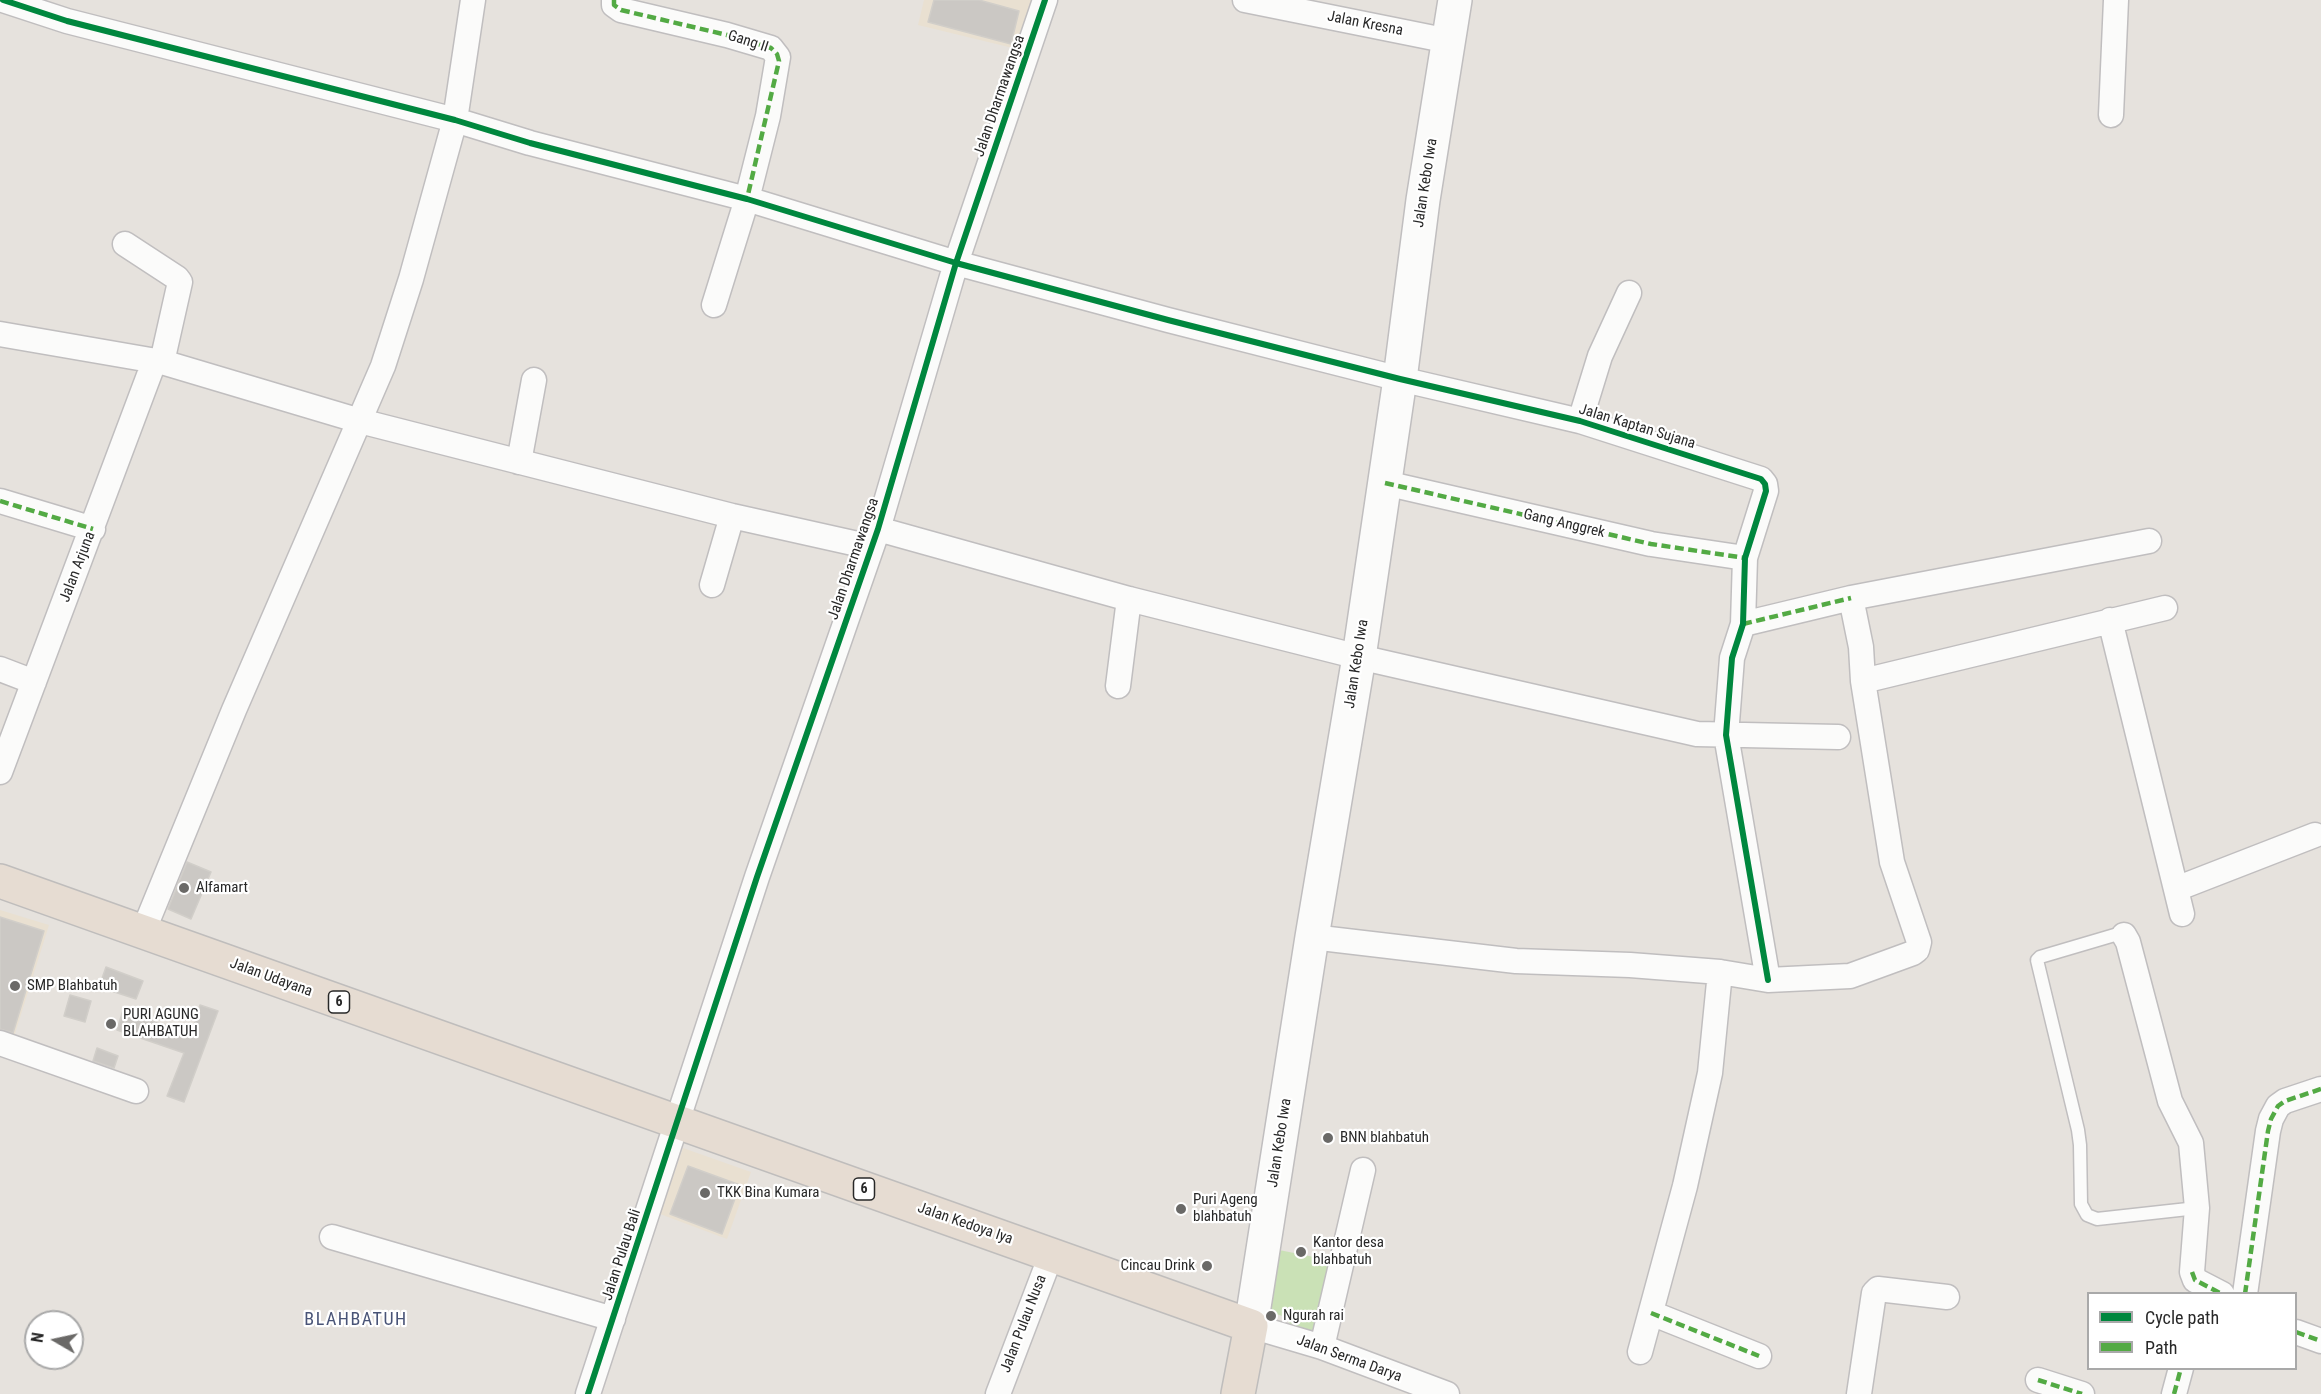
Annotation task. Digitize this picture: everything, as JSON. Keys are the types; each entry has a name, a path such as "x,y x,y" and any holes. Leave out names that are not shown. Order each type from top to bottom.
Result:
{"highway":[{"name":"Jalan Udayana","path":"0,881 678,1124"},
{"name":"Jalan Kedoya Iya","path":"678,1124 1251,1326"},
{"path":"1238,1394 1251,1326"}],"main road":[{"name":"Jalan Kebo Iwa","path":"1251,1326 1386,483 1423,200 1455,0"}],"street":[{"name":"Jalan Kaptan Sujana","path":"3,0 69,10 530,143 747,199 956,263 1168,320 1400,379 1580,421 1761,479 1766,491 1750,536 1745,558"},
{"path":"143,932 234,710 383,366 408,290 455,120 473,0"},
{"name":"Gang II","path":"614,0 614,5 621,10 727,35 771,48 777,54 779,61 768,116 747,199"},
{"name":"Jalan Dharmawangsa","path":"678,1124 757,877 875,538 956,263 1045,0"},
{"name":"Jalan Kresna","path":"1245,0 1449,40"},
{"path":"2111,115 2116,0"},
{"path":"714,304 747,199"},
{"name":"Jalan Arjuna","path":"0,772 158,362 180,282 124,244"},
{"path":"1580,421 1600,356 1629,293"},
{"path":"0,334 158,362 360,421 732,516 875,538 1359,657 1697,734 1838,737"},
{"path":"519,462 534,380"},
{"name":"Gang Anggrek","path":"1386,483 1651,544 1745,558"},
{"path":"0,501 93,529"},
{"path":"712,585 732,516"},
{"path":"1743,624 1851,598 2149,542"},
{"path":"1745,558 1743,624 1732,658 1718,735 1768,980"},
{"path":"1312,937 1516,961 1616,964 1720,972 1768,980 1850,976 1913,953 1917,950 1919,942 1892,862 1863,681 1861,647 1851,598"},
{"path":"1118,686 1129,599"},
{"path":"1863,681 2165,608"},
{"path":"2110,620 2182,914"},
{"path":"0,669 34,682"},
{"path":"2176,889 2315,835"},
{"path":"2124,935 2128,942 2169,1101 2191,1143 2197,1208 2192,1272 2199,1288 2217,1292"},
{"path":"1641,1352 1685,1186 1710,1073 1720,972"},
{"path":"0,1043 136,1091"},
{"path":"2245,1292 2271,1119 2278,1106 2285,1101 2321,1089"},
{"name":"Jalan Pulau Bali","path":"588,1394 678,1124"},
{"path":"1322,1347 1363,1170"},
{"path":"332,1237 613,1319"},
{"name":"Jalan Pulau Nusa","path":"998,1394 1051,1255"},
{"path":"1859,1394 1872,1300 1878,1289 1947,1297"},
{"path":"1651,1313 1759,1356"},
{"name":"Jalan Serma Darya","path":"1251,1326 1322,1347 1447,1394"},
{"path":"2297,1333 2321,1341"},
{"path":"2174,1394 2180,1370"},
{"path":"2038,1380 2082,1394"}],"lane":[{"path":"2124,935 2118,934 2040,957 2037,960 2078,1131 2081,1204 2087,1215 2097,1219 2197,1208"}],"shaded area":[{"path":"924,0 1038,0 1021,50 918,25"},
{"name":"SMP Blahbatuh","path":"0,910 49,925 12,1043 0,1039"},
{"name":"TKK Bina Kumara","path":"683,1148 751,1172 727,1239 660,1214"}],"green space":[{"path":"1269,1248 1339,1262 1323,1335 1312,1331 1310,1337 1300,1334 1302,1327 1291,1325 1285,1317 1271,1312 1264,1291"}],"building":[{"path":"934,0 979,0 1019,11 1011,44 928,22"},
{"name":"Alfamart","path":"187,862 211,872 191,919 168,909"},
{"name":"SMP Blahbatuh","path":"0,917 44,931 13,1033 0,1029"},
{"path":"106,967 143,981 136,999 99,987"},
{"path":"70,995 91,1001 85,1022 64,1016"},
{"path":"200,1005 218,1011 184,1102 167,1096 184,1053 117,1030 123,1010 191,1035"},
{"path":"97,1048 118,1056 114,1068 93,1061"},
{"path":"688,1166 740,1185 722,1234 670,1214"}],"marked path":[{"path":"614,0 614,5 621,10 727,35 771,48 777,54 779,61 747,199"},
{"path":"1385,483 1651,544 1745,558"},
{"path":"0,501 93,529"},
{"path":"1743,624 1851,598"},
{"path":"2245,1292 2271,1119 2278,1106 2285,1101 2321,1089"},
{"path":"2192,1272 2195,1280 2218,1292"},
{"path":"1651,1313 1759,1356"},
{"path":"2297,1332 2321,1341"},
{"path":"2174,1394 2180,1370"},
{"path":"2038,1380 2082,1394"}],"cycle path":[{"path":"3,0 67,21 455,120 530,143 747,199 956,263 1168,320 1400,379 1580,421 1761,479 1766,491 1745,558 1743,624 1732,658 1726,735 1768,980"},
{"path":"588,1394 757,877 878,529 956,263 1045,0"}],"place":[{"name":"Alfamart","path":"184,888"},
{"name":"SMP Blahbatuh","path":"15,986"},
{"name":"PURI AGUNG BLAHBATUH","path":"111,1024"},
{"name":"BNN blahbatuh","path":"1328,1138"},
{"name":"TKK Bina Kumara","path":"705,1193"},
{"name":"Puri Ageng blahbatuh","path":"1181,1209"},
{"name":"Kantor desa blahbatuh","path":"1301,1252"},
{"name":"Cincau Drink","path":"1207,1266"},
{"name":"Ngurah rai","path":"1271,1316"}],"district":[{"name":"BLAHBATUH","path":"356,1320"}]}
